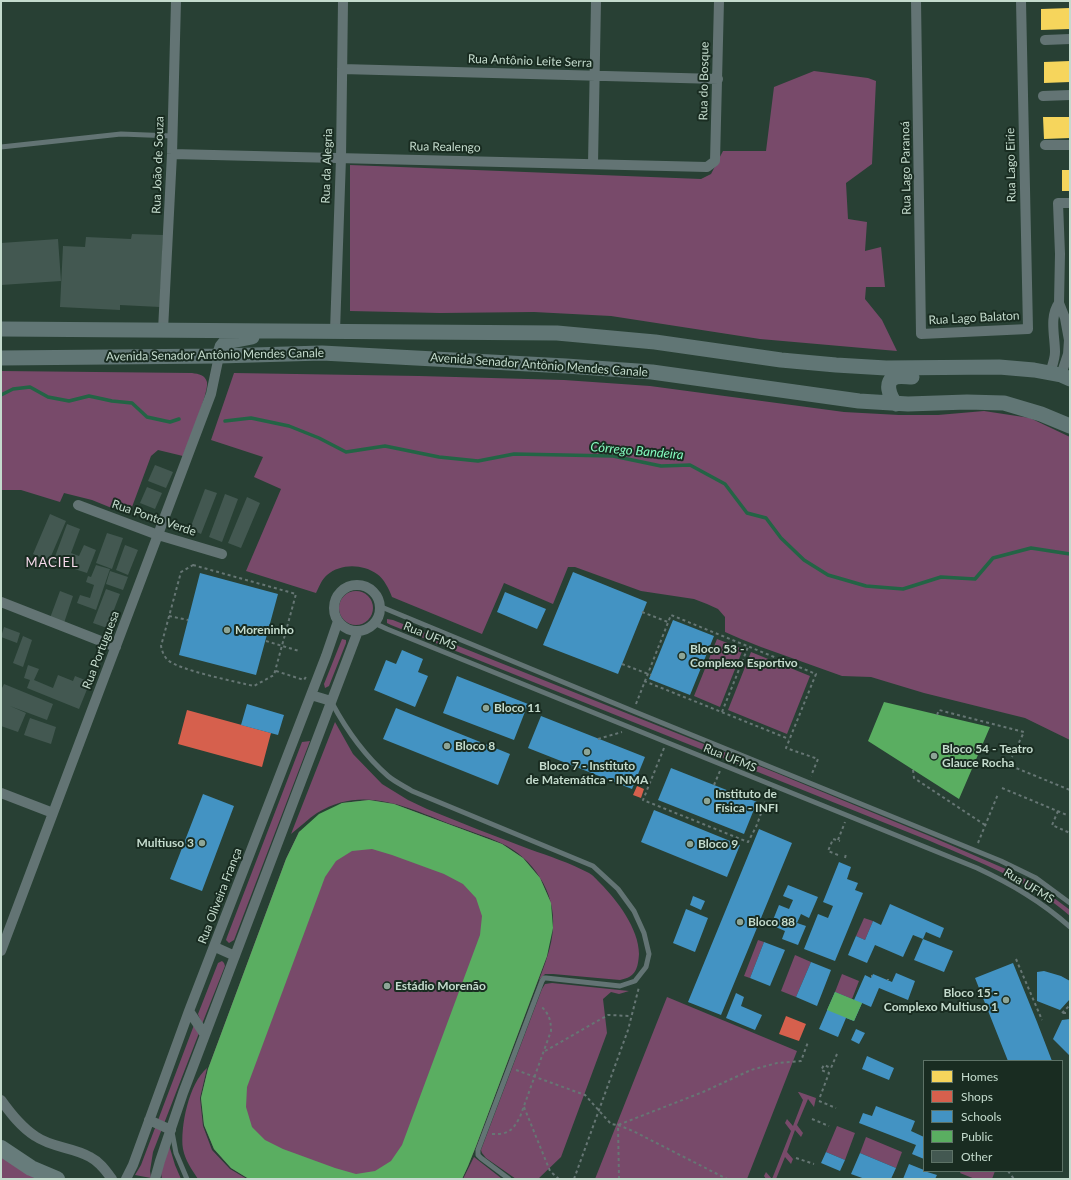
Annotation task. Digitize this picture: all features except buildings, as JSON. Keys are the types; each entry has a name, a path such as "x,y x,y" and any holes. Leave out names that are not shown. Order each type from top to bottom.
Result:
{"main road":[{"name":"Avenida Senador Antônio Mendes Canale","path":"1,329 557,333 655,342 781,360 886,368 999,367 1034,370 1060,376"},
{"path":"219,356 222,347 226,342 254,337 272,331"},
{"path":"322,353 332,348 335,344 335,331"},
{"name":"Avenida Senador Antônio Mendes Canale","path":"1,358 219,356 322,353 566,366 652,372 822,396 896,404 968,402 1004,403 1041,414 1070,426"},
{"path":"896,404 888,391 889,383 892,379 897,377 920,377 937,368"},
{"path":"1,1148 31,1168 58,1179"}],"street":[{"name":"Rua João de Souza","path":"163,330 173,136 176,1"},
{"name":"Rua da Alegria","path":"335,331 341,158 343,1"},
{"path":"593,164 596,1"},
{"name":"Rua do Bosque","path":"716,161 719,1"},
{"name":"Rua Lago Paranoá","path":"916,1 921,334"},
{"name":"Rua Lago Eirie","path":"1021,1 1028,329"},
{"path":"1045,40 1070,39"},
{"name":"Rua Antônio Leite Serra","path":"342,69 718,79"},
{"path":"1043,96 1070,95"},
{"path":"1045,146 1070,145"},
{"name":"Rua Realengo","path":"172,154 707,167 716,161"},
{"path":"1060,376 1055,354 1054,317 1056,307 1059,303 1065,254 1058,204 1070,203"},
{"path":"1059,303 1065,318 1069,340 1068,354 1060,376"},
{"name":"Rua Lago Balaton","path":"921,334 1028,329"},
{"name":"Rua Portuguesa","path":"1,951 211,394 219,356"},
{"name":"Rua Ponto Verde","path":"78,505 158,535 222,554"},
{"path":"357,585 365,586 371,590 376,595 379,606 378,616 374,623 369,627 358,631 349,629 338,621 334,608 338,594 350,586 357,585"},
{"path":"1,602 116,647"},
{"name":"Rua Oliveira França","path":"126,1179 133,1165 189,1011 320,674 338,621"},
{"path":"155,1179 183,1093 358,631"},
{"path":"312,695 331,701"},
{"path":"1,793 53,813"},
{"path":"215,947 235,956"},
{"path":"189,1011 205,1035"},
{"path":"1,1100 14,1119 36,1137 58,1147 91,1157 104,1168 112,1179"},
{"path":"150,1120 171,1130"}],"lane":[{"path":"1,147 121,134 173,136"},
{"name":"Rua UFMS","path":"379,606 1001,861 1036,878 1070,903"},
{"name":"Rua UFMS","path":"374,623 998,878 1021,890 1056,914 1070,927"},
{"path":"331,701 360,747 389,776 412,791 593,866 618,889 634,911 644,933 649,954 646,967 634,981 620,986 546,978 542,981 478,1150 478,1154 481,1158 509,1179"},
{"path":"171,1130 176,1153 186,1179"}],"path":[{"path":"193,565 296,594 274,675 254,686 181,668 168,661 162,652 161,646 169,616 181,572 193,565"},
{"path":"642,612 668,622"},
{"path":"635,705 671,615 816,674 786,748 818,759 809,782"},
{"path":"169,616 188,620"},
{"path":"266,641 299,651"},
{"path":"722,712 748,646"},
{"path":"622,664 651,675"},
{"path":"275,671 304,680 305,675 311,673 320,674"},
{"path":"644,681 789,739"},
{"path":"937,715 939,710 1024,732 1012,757"},
{"path":"598,739 625,732"},
{"path":"666,742 643,800 650,803 748,842 756,826 771,785"},
{"path":"714,785 722,765"},
{"path":"1011,766 1070,790"},
{"path":"913,770 914,778 985,825"},
{"path":"1002,788 1067,814"},
{"path":"978,844 998,794"},
{"path":"1058,811 1052,825 1070,833"},
{"path":"838,855 828,851 833,838 839,841 846,821"},
{"path":"845,858 846,854"},
{"path":"1016,959 1042,1020"},
{"path":"574,1179 628,1030 646,967"},
{"path":"491,1134 502,1135 513,1129 520,1118 544,1052 551,1031 551,1022 548,1013 541,1006 535,1004"},
{"path":"1070,1005 1062,1013 1070,1013"},
{"path":"544,1052 608,1015 631,1016"},
{"path":"618,1125 703,1092 751,1070 777,1063 801,1061 808,1042"},
{"path":"820,1097 829,1073 822,1070 824,1065 831,1068 837,1054"},
{"path":"513,1069 585,1095 611,1124 633,1131 727,1179"},
{"path":"819,1101 836,1108"},
{"path":"524,1105 550,1171 560,1179"},
{"path":"812,1119 829,1126"},
{"path":"618,1125 619,1179"},
{"path":"796,1158 814,1164"}],"shaded area":[{"path":"814,71 868,78 876,81 872,164 846,183 848,219 867,222 865,251 881,247 885,287 866,287 865,299 882,320 897,351 760,339 611,316 534,312 440,313 350,311 350,165 701,179 711,174 723,151 766,151 774,87"},
{"path":"1,371 192,373 199,374 205,378 207,388 198,418 183,456 158,450 151,456 129,515 92,500 64,493 60,502 21,490 1,490"},
{"path":"234,373 564,380 650,386 844,412 899,415 938,415 984,411 1030,418 1070,437 1070,740 1025,718 924,693 871,677 842,676 761,647 725,632 725,617 718,609 707,604 694,599 641,591 575,567 568,567 553,604 504,583 482,634 392,597 382,579 377,574 365,568 352,566 339,568 333,571 327,575 316,593 246,571 281,489 254,477 263,457 211,440"},
{"path":"353,591 359,591 363,592 370,598 373,608 372,615 366,622 359,625 353,625 349,624 342,618 339,611 339,605 340,601 346,594"},
{"path":"387,619 393,620 774,772 1008,870 1038,886 1070,910 1070,916 1038,892 1021,882 967,857 391,625 387,623"},
{"path":"342,639 346,640 346,643 329,686 325,688 324,684"},
{"path":"717,639 743,649 720,707 694,696"},
{"path":"751,652 810,676 787,734 728,710"},
{"path":"335,722 353,754 382,784 408,800 427,809 582,869 592,875 620,906 631,925 638,944 639,954 637,968 633,974 630,977 620,980 545,974 539,980 548,955 552,935 553,915 551,902 546,889 532,867 513,849 495,840 403,806 369,800 352,800 334,804 317,813 291,834"},
{"path":"310,741 234,940 229,943 226,940 227,937 302,742"},
{"name":"Estádio Morenão","path":"369,800 394,804 502,844 523,858 540,878 551,903 547,956 476,1146 462,1179 249,1179 231,1168 214,1149 204,1125 201,1098 208,1069 286,859 299,832 342,803"},
{"path":"864,918 873,921 865,940 856,936"},
{"path":"758,940 764,942 750,978 744,976"},
{"path":"795,955 811,962 796,997 781,991"},
{"path":"222,961 225,966 202,1024 198,1014 218,963"},
{"path":"842,974 859,981 852,999 835,992"},
{"path":"552,983 629,991 619,994 611,992 603,999 607,1033 561,1157 538,1179 516,1179 486,1158 481,1150 542,989 545,984"},
{"path":"667,997 797,1051 747,1179 595,1179"},
{"path":"194,1025 199,1033 153,1152 150,1171 151,1178 135,1175 141,1165"},
{"path":"207,1068 200,1098 203,1126 212,1150 230,1169 247,1179 198,1179 185,1157 182,1140 187,1106 195,1084"},
{"path":"798,1092 816,1098 814,1107 808,1099 797,1125 803,1133 801,1137 795,1130 787,1152 793,1159 791,1164 785,1157 776,1179 772,1179 791,1131 785,1123 787,1119 793,1126 803,1100"},
{"path":"837,1126 855,1133 845,1160 826,1152"},
{"path":"866,1137 902,1152 896,1168 860,1153"},
{"path":"169,1145 181,1179 162,1179 161,1173"},
{"path":"1,1154 40,1179 1,1179"},
{"path":"474,1157 501,1178 502,1179 463,1179"},
{"path":"766,1172 772,1179 766,1179 764,1176"},
{"path":"995,1172 992,1179 975,1179 960,1173"}],"waterway":[{"name":"Córrego Bandeira","path":"1,395 13,389 30,387 48,397 69,401 89,396 112,401 132,403 147,417 170,422 179,419"},
{"name":"Córrego Bandeira","path":"225,421 251,418 289,426 319,438 346,452 385,446 439,457 478,461 514,454 613,456 661,466 690,465 725,484 747,513 766,518 781,538 804,560 828,575 866,586 903,589 941,577 975,579 993,558 1031,548 1070,554"}],"place":[{"name":"Moreninho","path":"227,630"},
{"name":"Bloco 53 - Complexo Esportivo","path":"682,656"},
{"name":"Bloco 11","path":"486,708"},
{"name":"Bloco 8","path":"447,746"},
{"name":"Bloco 7 - Instituto de Matemática - INMA","path":"587,752"},
{"name":"Bloco 54 - Teatro Glauce Rocha","path":"934,756"},
{"name":"Instituto de Física - INFI","path":"707,801"},
{"name":"Multiuso 3","path":"202,843"},
{"name":"Bloco 9","path":"690,844"},
{"name":"Bloco 88","path":"740,922"},
{"name":"Estádio Morenão","path":"387,986"},
{"name":"Bloco 15 - Complexo Multiuso 1","path":"1006,1000"}],"district":[{"name":"MACIEL","path":"52,563"}]}
